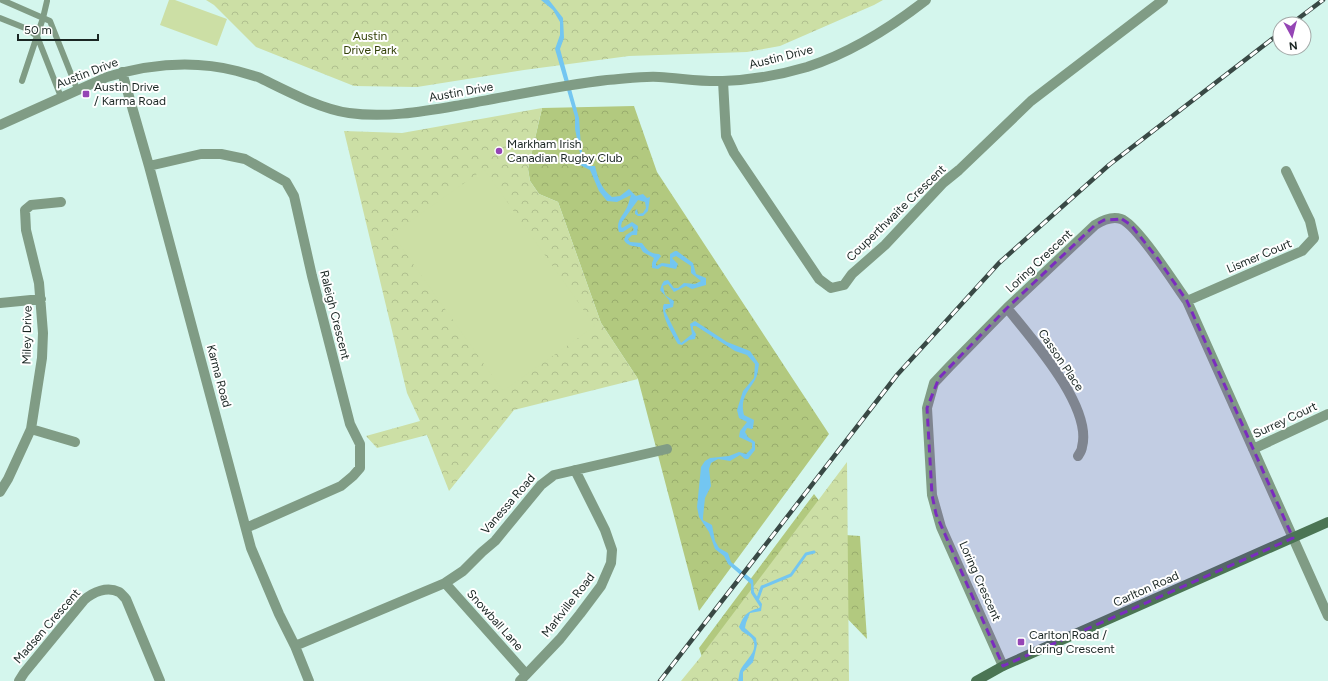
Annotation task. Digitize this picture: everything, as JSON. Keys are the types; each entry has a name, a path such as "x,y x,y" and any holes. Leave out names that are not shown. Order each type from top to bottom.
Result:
{"street":[{"name":"Austin Drive","path":"0,125 106,77 122,72 158,65 197,64 225,68 255,76 322,106 348,113 378,115 416,113 568,86 636,77 723,81 765,77 807,66 840,54 885,30 926,0"},
{"name":"Couperthwaite Crescent","path":"723,81 726,136 734,153 819,279 831,288 844,285 852,274 885,245 943,183 959,170 1031,102 1163,0"},
{"name":"Karma Road","path":"122,72 150,166 251,548 309,681"},
{"name":"Raleigh Crescent","path":"150,166 201,154 221,154 245,159 286,182 294,196 312,276 350,424 360,444 360,468 341,486 246,528"},
{"name":"Lismer Court","path":"1187,301 1302,251 1314,238 1310,221 1286,170"},
{"name":"Miley Drive","path":"0,492 31,429 42,358 43,333 41,299 39,283 26,230 25,210 31,205 61,202"},
{"name":"Loring Crescent","path":"1003,666 936,514 932,495 927,408 934,383 1007,308 1095,225 1104,220 1122,219 1131,225 1158,259 1187,301 1328,616"},
{"path":"0,303 41,299"},
{"name":"Casson Place","path":"1007,308 1055,370 1075,404 1081,421 1083,436 1082,447 1078,456"},
{"name":"Surrey Court","path":"1253,449 1328,414"},
{"path":"31,429 75,442"},
{"name":"Vanessa Road","path":"295,646 445,583 463,571 495,541 541,484 554,475 668,449"},
{"name":"Markville Road","path":"523,678 560,639 601,586 611,563 612,550 605,530 575,470"},
{"name":"Carlton Road","path":"976,681 1003,666 1328,522"},
{"name":"Snowball Lane","path":"445,583 523,678"},
{"name":"Madsen Crescent","path":"19,681 24,672 84,600 98,591 107,590 119,592 126,599 160,681"}],"lane":[{"path":"2,0 50,21 77,89"},
{"path":"22,81 43,18 47,1"},
{"path":"0,18 25,28 37,36 60,97"}],"highlighted area":[{"path":"1122,219 1131,225 1158,259 1187,301 1293,538 1003,666 936,514 932,495 927,408 939,378 1007,308 1095,225 1104,220"}],"green space":[{"path":"169,0 175,0 227,19 217,46 160,25"},
{"name":"Austin Drive Park","path":"206,0 883,0 780,46 747,52 629,56 524,70 417,87 354,86 256,47 214,5"},
{"path":"634,106 657,172 829,434 699,611 638,379 601,323 558,202 539,194 530,181 528,169 542,108"},
{"path":"542,108 528,169 530,181 539,194 558,202 601,323 638,379 514,410 449,491 427,435 377,448 366,436 420,421 407,393 344,131 402,133"},
{"path":"484,169 595,326 503,391 392,234"},
{"path":"847,462 849,681 681,681 699,659"},
{"path":"814,494 845,535 860,536 867,639 841,612 710,681 699,648"}],"water":[{"path":"541,0 549,0 563,18 564,38 560,49 579,118 583,155 582,163 586,162 590,166 595,166 603,187 612,197 620,196 629,189 636,196 643,194 647,198 650,197 648,211 643,216 638,216 635,214 637,209 638,214 643,213 646,208 645,202 638,200 622,222 622,228 632,222 638,226 637,235 632,235 628,239 630,242 642,243 649,251 659,254 661,256 656,263 656,266 662,263 670,264 670,254 677,251 693,263 696,274 706,278 706,285 692,289 686,286 674,292 668,284 663,286 665,295 674,301 673,307 666,309 665,311 681,343 692,334 690,324 695,321 727,342 750,351 759,364 756,378 745,396 743,405 744,415 754,420 753,428 747,428 745,432 748,437 755,442 755,450 748,459 745,459 740,455 730,461 718,459 711,463 709,469 711,486 705,498 703,517 703,520 712,525 715,541 719,548 728,553 731,562 753,580 754,592 762,604 761,611 750,613 746,623 745,628 756,638 757,645 753,662 743,672 743,681 738,681 740,671 752,653 754,644 752,638 739,627 746,614 760,607 751,593 751,584 728,564 724,556 715,549 709,532 699,517 697,507 701,467 705,461 710,458 729,456 739,452 746,454 752,448 752,443 739,437 740,431 747,422 739,418 737,410 743,391 754,378 755,364 747,355 735,351 696,326 693,326 696,334 695,339 689,340 682,345 678,344 667,324 663,312 664,304 670,304 669,300 660,290 662,284 664,281 668,280 674,288 678,288 684,283 695,284 701,281 691,273 691,266 676,256 672,258 678,264 676,269 662,266 658,269 652,268 654,258 643,252 640,247 629,245 624,240 626,235 634,230 632,226 623,232 619,232 619,221 628,205 631,195 617,202 607,201 599,191 590,170 576,163 580,153 575,129 575,117 555,49 560,35 560,22 553,10"}],"waterway":[{"path":"758,598 762,587 791,575 806,554 814,552"}],"railway":[{"path":"1302,16 1323,0"},
{"path":"660,681 897,375 999,263 1109,165 1272,39"}],"place":[{"name":"Austin Drive / Karma Road","path":"86,94"},
{"name":"Markham Irish Canadian Rugby Club","path":"499,151"},
{"name":"Carlton Road / Loring Crescent","path":"1021,642"}]}
